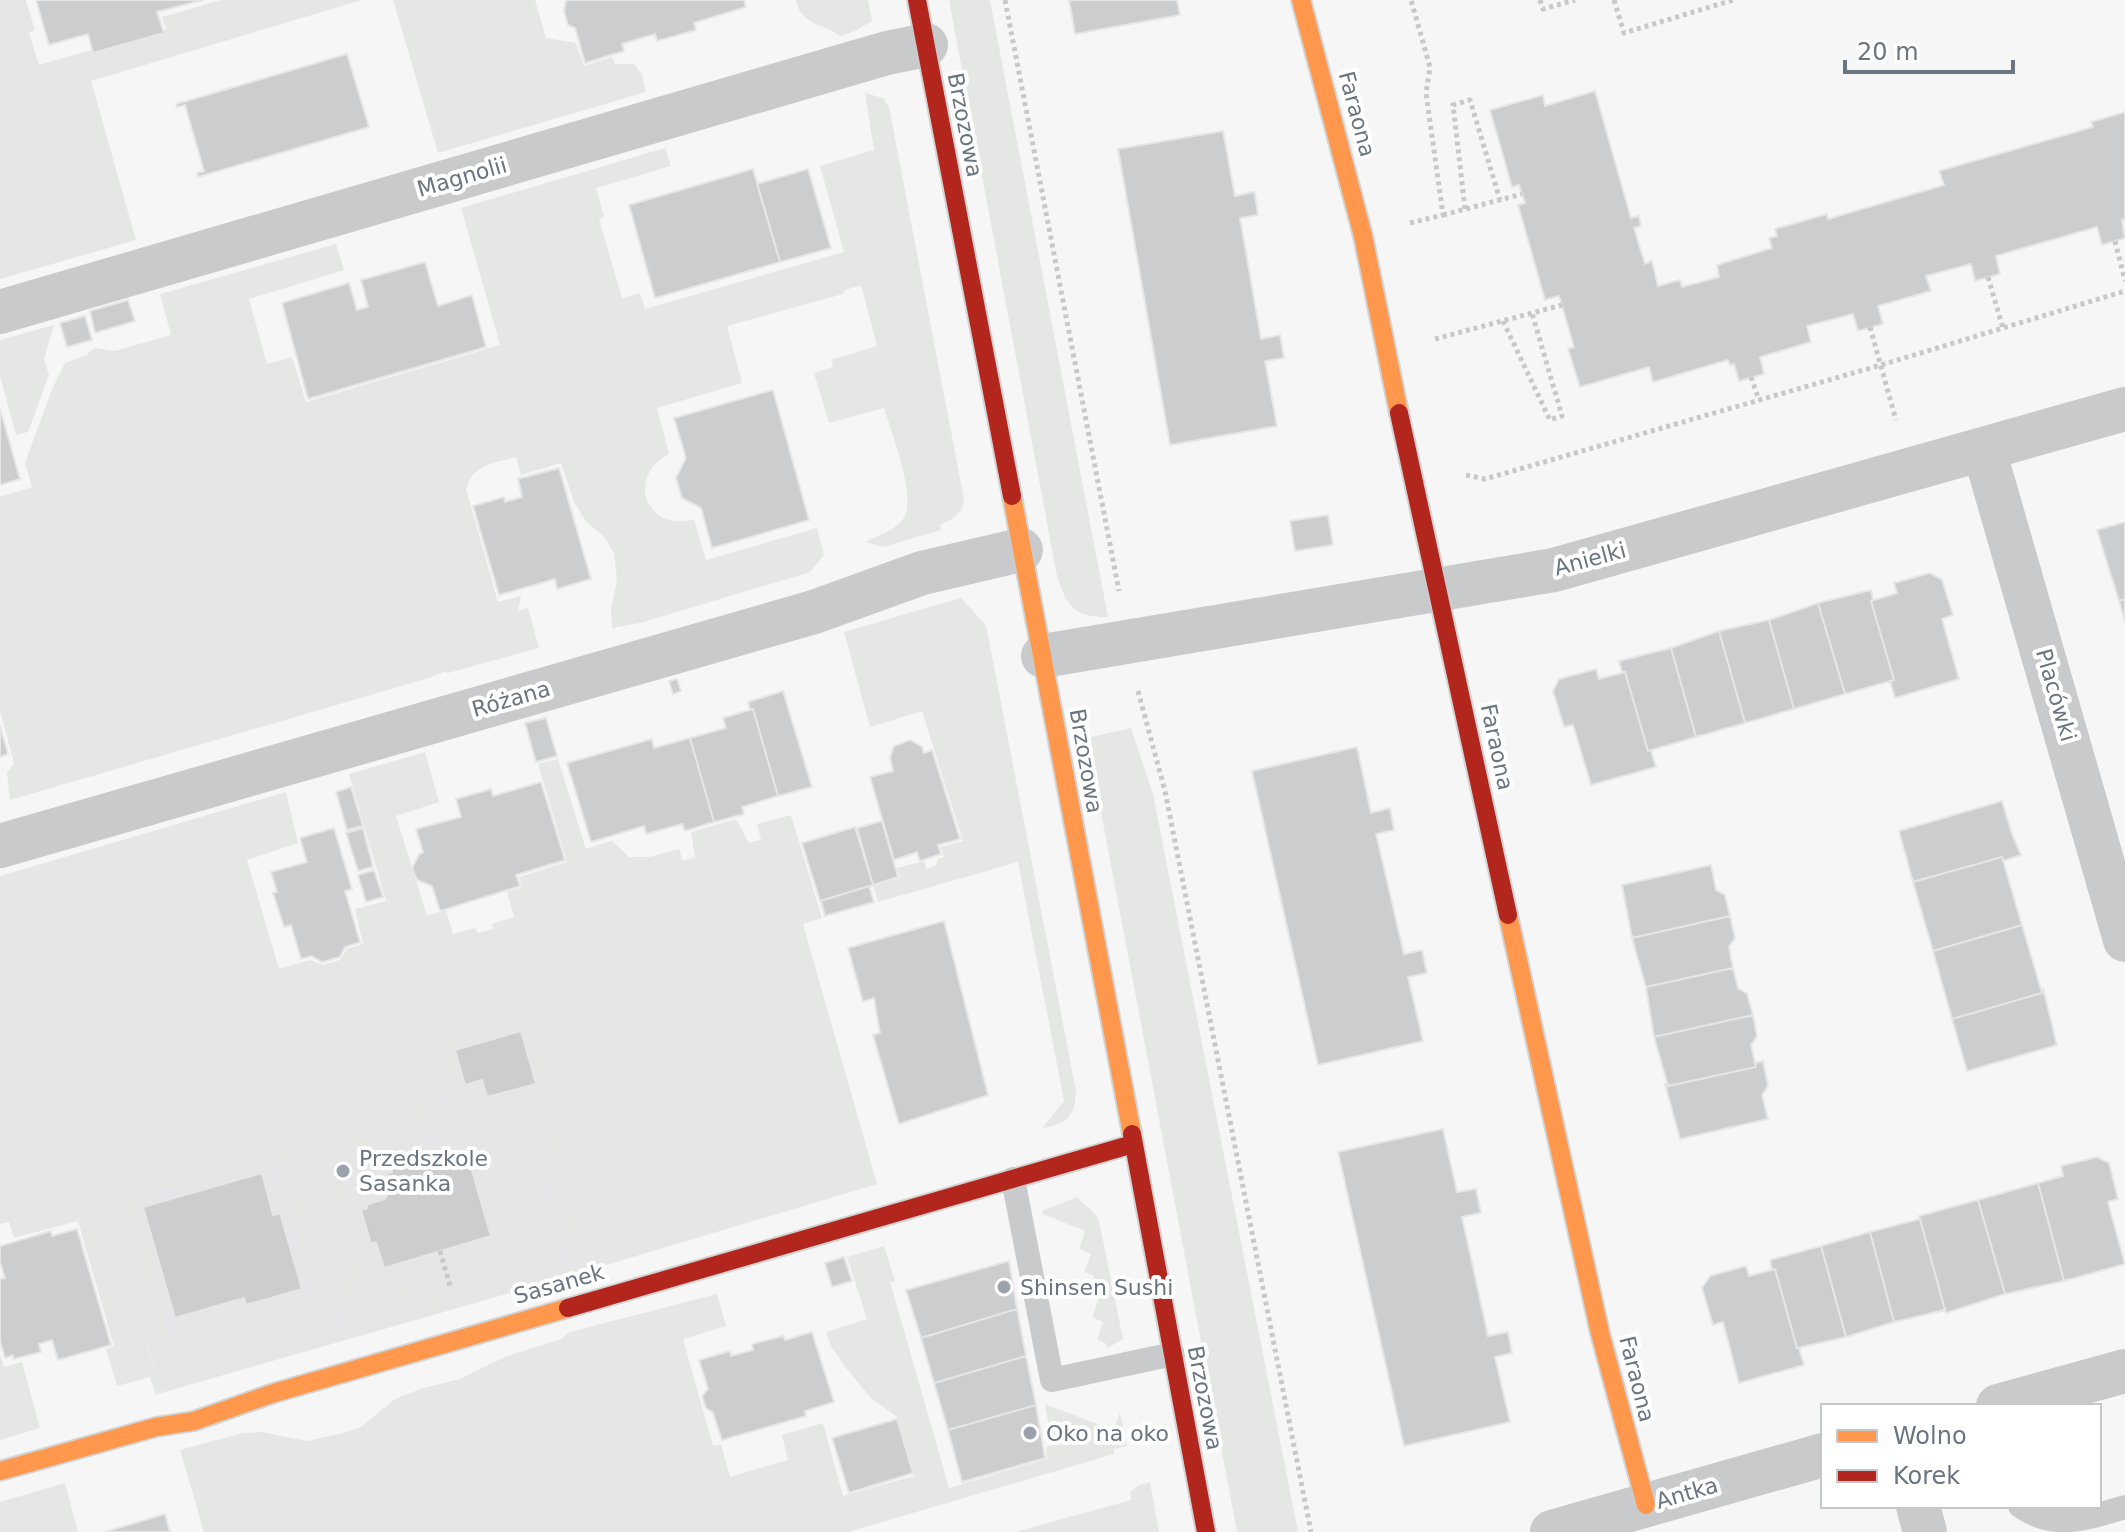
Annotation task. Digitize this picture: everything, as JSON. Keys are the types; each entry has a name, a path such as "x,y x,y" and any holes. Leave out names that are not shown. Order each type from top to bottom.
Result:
{"street":[{"name":"Brzozowa","path":"917,0 1206,1532"},
{"name":"Faraona","path":"1301,0 1356,207 1600,1333 1646,1505"},
{"name":"Magnolii","path":"0,312 887,53 926,45"},
{"name":"Anielki","path":"1043,656 1554,570 2125,409"},
{"name":"Placówki","path":"1984,450 2125,940"},
{"name":"Różana","path":"0,846 814,612 922,573 1021,550"},
{"name":"Sasanek","path":"0,1471 156,1427 194,1421 274,1393 1133,1144"},
{"path":"2005,1404 2125,1371"},
{"name":"Antka","path":"1552,1532 1821,1456"},
{"path":"1919,1508 1925,1532"}],"lane":[{"path":"1013,1179 1052,1380 1173,1354"},
{"path":"2024,1508 2043,1519 2066,1522 2125,1507"}],"path":[{"path":"1005,0 1121,600"},
{"path":"1411,0 1430,67 1426,93 1443,215"},
{"path":"1540,0 1543,9 1575,0"},
{"path":"1614,0 1624,33 1733,0"},
{"path":"1465,209 1453,105 1470,100 1500,200"},
{"path":"1403,225 1522,194"},
{"path":"2115,241 2125,281"},
{"path":"1988,277 2003,328"},
{"path":"1457,474 1485,479 2125,291"},
{"path":"1388,352 1562,305"},
{"path":"1503,321 1550,420 1562,416 1532,313"},
{"path":"1870,327 1909,471"},
{"path":"1751,377 1759,400"},
{"path":"1137,686 1165,791 1311,1532"},
{"path":"440,1251 445,1270"}],"shaded area":[{"path":"0,0 26,0 35,30 29,33 39,65 166,29 162,17 221,0 362,0 91,81 136,240 0,279"},
{"path":"393,0 535,0 546,38 576,43 584,66 612,57 615,64 634,64 642,75 646,92 438,153"},
{"path":"796,0 868,0 872,21 840,36 803,15"},
{"path":"949,0 990,0 1108,617 1087,615 1074,608 1064,595 1057,576"},
{"path":"865,93 883,98 889,107 964,499 959,512 940,525 941,530 883,547 865,542 896,526 907,509 905,481 897,448 884,408 829,423 814,373 833,367 831,360 877,346 861,285 845,290 843,294 727,326 742,383 657,408 669,454 655,464 647,476 647,501 654,511 664,518 678,521 694,519 706,560 817,528 824,555 810,572 640,623 612,628 611,610 617,579 614,553 574,502 561,463 521,475 516,457 492,463 474,474 466,489 498,602 521,596 518,611 528,608 539,648 448,673 446,671 10,800 7,773 14,763 0,711 0,497 32,487 25,463 52,389 65,363 95,348 115,351 171,335 160,294 336,244 344,270 249,299 267,364 292,357 306,402 500,345 461,208 665,148 671,166 596,188 604,217 599,219 622,298 640,293 645,309 844,252 820,166 874,150"},
{"path":"54,325 44,359 49,375 28,432 16,435 0,376 0,340"},
{"path":"961,598 986,625 1076,1091 1074,1107 1068,1118 1042,1128 1064,1101 1018,862 878,902 873,886 900,878 897,868 925,861 926,869 937,865 937,859 944,857 941,847 963,841 922,711 870,727 844,632"},
{"path":"1131,728 1153,794 1298,1532 1237,1532 1087,738"},
{"path":"425,752 439,802 396,816 427,916 446,910 453,934 475,928 478,933 493,929 492,924 514,917 507,892 522,887 519,877 567,862 538,764 558,759 586,849 612,841 629,857 649,857 679,849 683,861 695,857 691,832 736,819 749,843 761,840 757,824 791,815 822,918 803,924 877,1184 583,1272 573,1256 563,1224 542,1124 544,1099 522,1029 453,1048 460,1076 447,1082 431,1099 417,1156 400,1161 398,1154 340,1170 353,1216 349,1234 364,1262 367,1281 407,1282 417,1291 439,1296 446,1311 354,1337 339,1286 316,1292 276,1155 137,1196 160,1275 151,1278 168,1335 146,1342 161,1393 156,1395 150,1377 117,1386 106,1349 114,1346 78,1221 14,1238 9,1222 0,1224 0,876 286,792 298,843 247,860 279,969 310,960 322,965 340,960 347,949 363,944 355,909 386,901 349,774"},
{"name":"Przedszkole Sasanka","path":"538,1000 583,1272 161,1393 109,1211 280,1074"},
{"path":"1077,1197 1099,1221 1123,1339 1106,1349 1107,1344 1097,1340 1103,1322 1092,1317 1099,1299 1088,1294 1094,1276 1084,1272 1091,1254 1079,1249 1085,1231 1042,1211"},
{"path":"884,1246 895,1281 890,1282 949,1488 1047,1459 1046,1447 1052,1446 1045,1404 1113,1430 1120,1413 1127,1446 1114,1449 1114,1454 848,1532 204,1532 180,1450 243,1433 261,1432 307,1441 348,1432 362,1426 395,1399 460,1379 507,1356 561,1339 570,1332 717,1294 726,1326 683,1339 713,1446 721,1444 730,1477 788,1460 782,1435 823,1423 843,1496 914,1476 897,1417 871,1398 831,1346 826,1332 867,1319 847,1257"},
{"path":"0,1354 4,1367 22,1362 40,1428 0,1440"},
{"path":"1150,1482 1159,1532 1015,1532 1131,1500 1130,1492"},
{"path":"65,1483 78,1532 0,1532 0,1502"}],"building":[{"path":"36,0 203,0 157,12 164,33 93,53 88,34 49,45"},
{"path":"566,0 744,0 746,7 694,23 696,30 657,41 655,34 622,44 624,51 585,63 575,28 568,25 564,11"},
{"path":"1069,0 1177,0 1180,15 1075,34"},
{"path":"347,54 369,127 198,177 197,173 204,171 185,105 177,107 176,104"},
{"path":"1595,91 1631,218 1639,216 1641,226 1634,228 1645,264 1652,261 1658,286 1680,280 1682,287 1719,277 1717,265 1772,248 1769,238 1777,236 1775,229 1827,214 1828,219 1944,185 1939,171 2093,127 2091,122 2125,112 2125,219 2122,220 2125,238 2102,245 2097,227 1996,256 2000,274 1975,281 1971,264 1926,276 1931,291 1878,306 1883,324 1858,331 1853,314 1807,326 1811,342 1760,357 1764,374 1739,381 1734,364 1730,365 1728,360 1653,382 1649,367 1580,387 1568,349 1574,347 1559,296 1545,300 1518,205 1525,203 1519,185 1512,187 1490,110 1543,95 1545,106"},
{"path":"1223,131 1235,196 1255,194 1258,215 1240,218 1261,339 1280,335 1284,358 1265,361 1277,426 1170,445 1118,149"},
{"path":"753,169 780,262 655,298 629,205"},
{"path":"808,169 831,248 780,262 757,184"},
{"path":"425,262 438,306 472,295 486,347 308,399 282,303 349,283 357,310 368,307 361,280"},
{"path":"128,300 135,321 95,333 90,311"},
{"path":"85,316 92,340 67,347 60,323"},
{"path":"773,390 809,520 712,548 701,508 682,498 676,478 686,458 674,418"},
{"path":"0,409 20,479 0,485"},
{"path":"559,468 591,579 557,589 555,579 499,595 473,506 504,497 505,502 522,497 518,479"},
{"path":"1328,515 1333,545 1295,551 1290,521"},
{"path":"2125,522 2125,599 2119,601 2097,530"},
{"path":"1930,573 1942,580 1953,615 1942,619 1959,679 1895,698 1890,681 1894,680 1871,601 1897,593 1894,583"},
{"path":"1871,590 1871,601 1894,680 1845,694 1818,603"},
{"path":"2125,599 2125,622 2119,601"},
{"path":"1818,603 1845,694 1794,709 1769,620"},
{"path":"1769,620 1794,709 1745,723 1719,631"},
{"path":"1719,631 1745,723 1696,737 1671,648"},
{"path":"1671,648 1696,737 1648,751 1619,661"},
{"path":"1596,669 1599,679 1625,672 1648,751 1651,750 1656,767 1591,785 1573,725 1564,727 1553,691 1559,679"},
{"path":"677,679 681,691 673,694 669,681"},
{"path":"783,691 812,787 778,796 753,709 750,710 748,702"},
{"path":"753,709 778,796 742,807 744,814 714,822 690,738 726,728 723,718"},
{"path":"546,718 557,756 536,762 525,723"},
{"path":"0,726 8,754 0,757"},
{"path":"690,738 714,822 685,831 682,824 646,834 644,826 591,842 567,763 652,739 654,748"},
{"path":"910,740 922,747 924,753 932,750 960,839 938,845 941,854 920,861 917,852 894,860 870,777 893,771 890,758 894,746"},
{"path":"1357,747 1371,813 1390,808 1394,830 1376,834 1404,954 1422,950 1427,973 1408,977 1423,1041 1318,1065 1252,771"},
{"path":"541,782 565,860 516,875 520,886 440,911 432,886 417,880 412,868 423,852 416,829 461,817 456,799 491,789 493,796"},
{"path":"351,787 363,826 347,830 336,792"},
{"path":"2002,801 2021,855 2003,861 2002,857 1913,882 1899,831"},
{"path":"882,821 898,877 873,885 857,828"},
{"path":"855,827 873,885 820,901 802,843"},
{"path":"334,828 352,889 345,891 360,942 345,947 340,957 322,962 312,956 301,959 291,925 284,927 273,893 277,892 271,872 307,862 300,838"},
{"path":"363,828 373,867 358,871 346,833"},
{"path":"2002,857 2022,925 1933,951 1913,882"},
{"path":"1711,865 1716,890 1725,895 1730,916 1632,938 1622,885"},
{"path":"374,870 383,897 366,902 358,875"},
{"path":"869,886 874,902 825,916 821,901"},
{"path":"1730,916 1735,938 1729,947 1733,968 1646,987 1632,938"},
{"path":"944,921 988,1095 899,1124 873,1035 880,1033 874,998 863,1002 848,948"},
{"path":"2022,925 2042,993 1952,1019 1933,951"},
{"path":"1733,968 1738,988 1747,994 1753,1015 1654,1037 1646,987"},
{"path":"2043,988 2057,1045 1967,1071 1952,1019 2042,993"},
{"path":"1753,1015 1757,1036 1751,1045 1756,1067 1668,1086 1654,1037"},
{"path":"521,1031 536,1084 487,1097 482,1080 465,1085 455,1050"},
{"path":"1763,1061 1768,1086 1762,1095 1768,1119 1680,1139 1665,1084 1668,1086 1756,1067 1755,1063"},
{"path":"1443,1129 1457,1192 1476,1189 1481,1213 1462,1217 1488,1336 1508,1332 1512,1353 1495,1357 1510,1422 1404,1446 1338,1152"},
{"path":"466,1150 491,1236 384,1268 376,1242 371,1244 361,1210 367,1208 366,1205 385,1199 391,1188 387,1173 392,1172 390,1166 431,1154 433,1160"},
{"path":"2097,1157 2109,1163 2118,1199 2108,1202 2125,1264 2064,1281 2038,1183 2063,1176 2061,1166"},
{"path":"262,1173 273,1215 280,1213 302,1289 246,1305 244,1298 175,1318 143,1207"},
{"path":"2038,1183 2064,1281 2005,1294 1978,1200"},
{"path":"1978,1200 2005,1294 1946,1313 1919,1216"},
{"path":"1920,1219 1945,1310 1894,1322 1870,1232"},
{"path":"77,1229 111,1345 58,1360 52,1340 39,1344 41,1352 14,1359 13,1355 5,1358 0,1341 0,1279 5,1278 0,1262 0,1246 51,1231 52,1236"},
{"path":"1870,1232 1894,1322 1846,1337 1821,1246"},
{"path":"1821,1246 1846,1337 1797,1348 1770,1260"},
{"path":"844,1257 852,1281 832,1287 825,1263"},
{"path":"1009,1261 1017,1309 921,1338 906,1290"},
{"path":"1746,1266 1749,1276 1775,1269 1804,1365 1739,1383 1723,1322 1713,1325 1702,1288 1710,1276"},
{"path":"1017,1309 1026,1356 934,1383 921,1338"},
{"path":"812,1332 834,1402 805,1411 806,1416 722,1440 713,1413 706,1408 702,1396 708,1389 699,1360 730,1351 731,1356 753,1350 752,1344 783,1336 785,1340"},
{"path":"1026,1356 1036,1405 948,1430 934,1383"},
{"path":"1036,1405 1045,1458 962,1482 948,1430"},
{"path":"897,1419 913,1473 849,1493 832,1438"},
{"path":"165,1514 170,1532 105,1532"}],"traffic: slow":[{"path":"1301,0 1363,236 1399,413"},
{"path":"1012,496 1132,1134"},
{"path":"1508,915 1600,1333 1646,1505"},
{"path":"0,1471 156,1427 194,1421 274,1393 568,1308"}],"traffic: jam":[{"path":"917,0 1012,496"},
{"path":"1399,413 1508,915"},
{"path":"1132,1134 1206,1532"},
{"path":"568,1308 1133,1144"}],"place":[{"name":"Przedszkole Sasanka","path":"343,1171"},
{"name":"Shinsen Sushi","path":"1004,1287"},
{"name":"Oko na oko","path":"1030,1433"}]}
